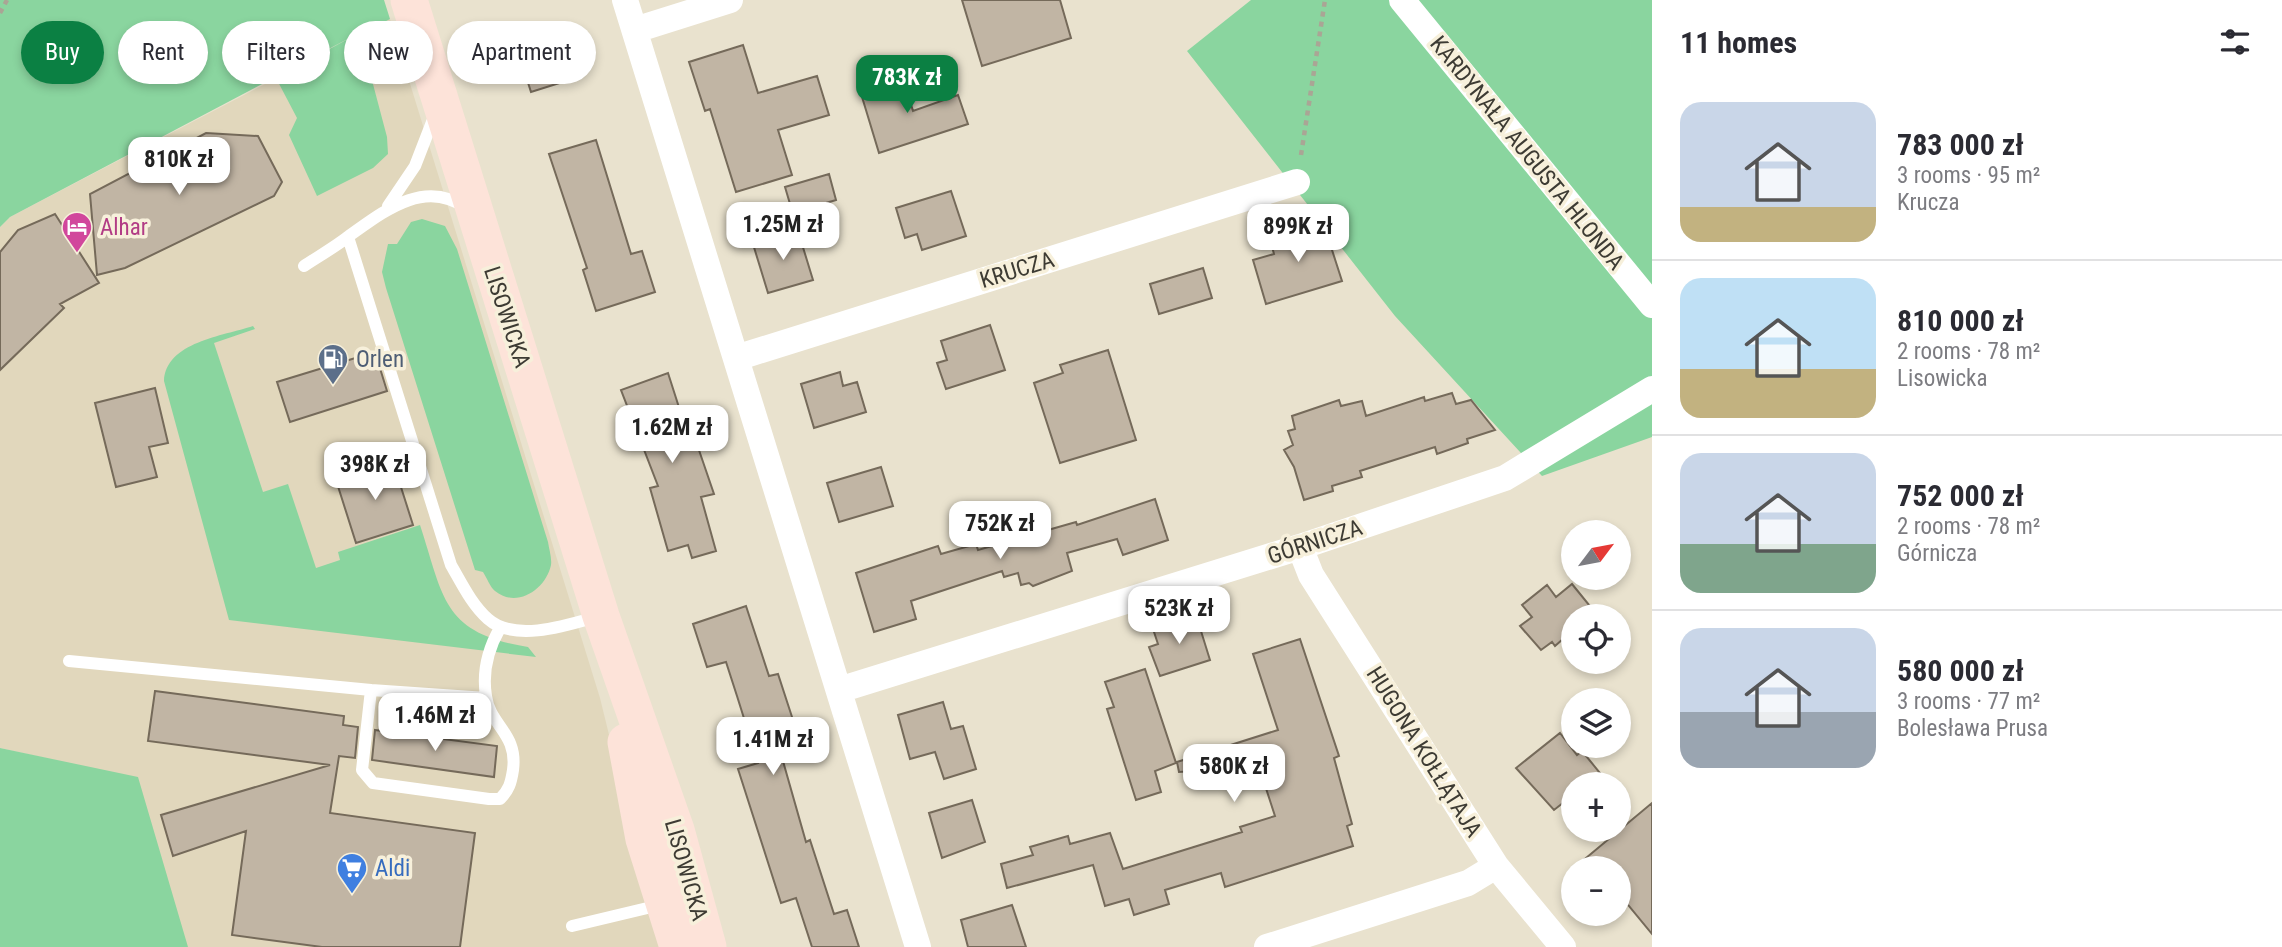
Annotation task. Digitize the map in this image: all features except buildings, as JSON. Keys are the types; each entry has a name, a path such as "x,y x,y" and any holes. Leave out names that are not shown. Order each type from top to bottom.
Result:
{"main road":[{"name":"LISOWICKA","path":"409,0 604,625 675,885 697,945"},
{"name":"LISOWICKA","path":"604,625 644,839 675,885 697,945"}],"street":[{"path":"625,0 918,947"},
{"path":"635,30 730,0"},
{"name":"KARDYNAŁA AUGUSTA HLONDA","path":"1402,0 1652,305"},
{"name":"KRUCZA","path":"736,358 1297,182"},
{"name":"GÓRNICZA","path":"839,690 1300,547 1505,478 1652,389"},
{"name":"HUGONA KOŁŁĄTAJA","path":"1300,547 1311,575 1496,866 1563,947"},
{"path":"1267,947 1468,883 1496,866"}],"lane":[{"path":"304,266 386,208 408,180 421,154 439,96"},
{"path":"386,208 412,198 435,197 457,201 475,214"},
{"path":"348,237 452,565 477,607 500,628 513,630 604,625"},
{"path":"371,690 362,770 373,783 500,799 508,792 511,782 513,746 486,698 486,663 500,628"},
{"path":"69,661 371,690 486,698"},
{"path":"572,926 675,885"}],"path":[{"path":"0,13 7,0"},
{"path":"1297,182 1325,0"}],"shaded area":[{"path":"344,43 344,84 410,84 600,698 639,857 666,947 187,947 136,778 0,748 0,227 10,217 265,84 330,84 330,50"}],"green space":[{"path":"0,0 384,0 390,19 344,21 344,41 330,48 330,21 222,21 222,84 262,84 10,217 0,227"},
{"path":"1251,0 1652,0 1652,437 1542,476 1395,316 1187,51"},
{"path":"344,41 344,84 373,84 387,137 388,154 373,168 317,196 289,135 297,118 279,84 330,84 330,49"},
{"path":"422,219 445,226 457,249 548,542 551,562 548,574 537,589 521,597 504,596 493,589 483,572 475,570 386,288 382,272 388,244 397,244 411,222"},
{"path":"253,326 255,329 214,343 263,492 288,484 316,568 340,560 338,552 420,525 442,592 462,621 478,632 500,641 528,647 536,657 229,620 164,381 167,368 185,349"},
{"path":"0,748 138,777 188,947 0,947"}],"place":[{"name":"Alhar","path":"77,254"},
{"name":"Orlen","path":"333,386"},
{"name":"Aldi","path":"352,895"}]}
